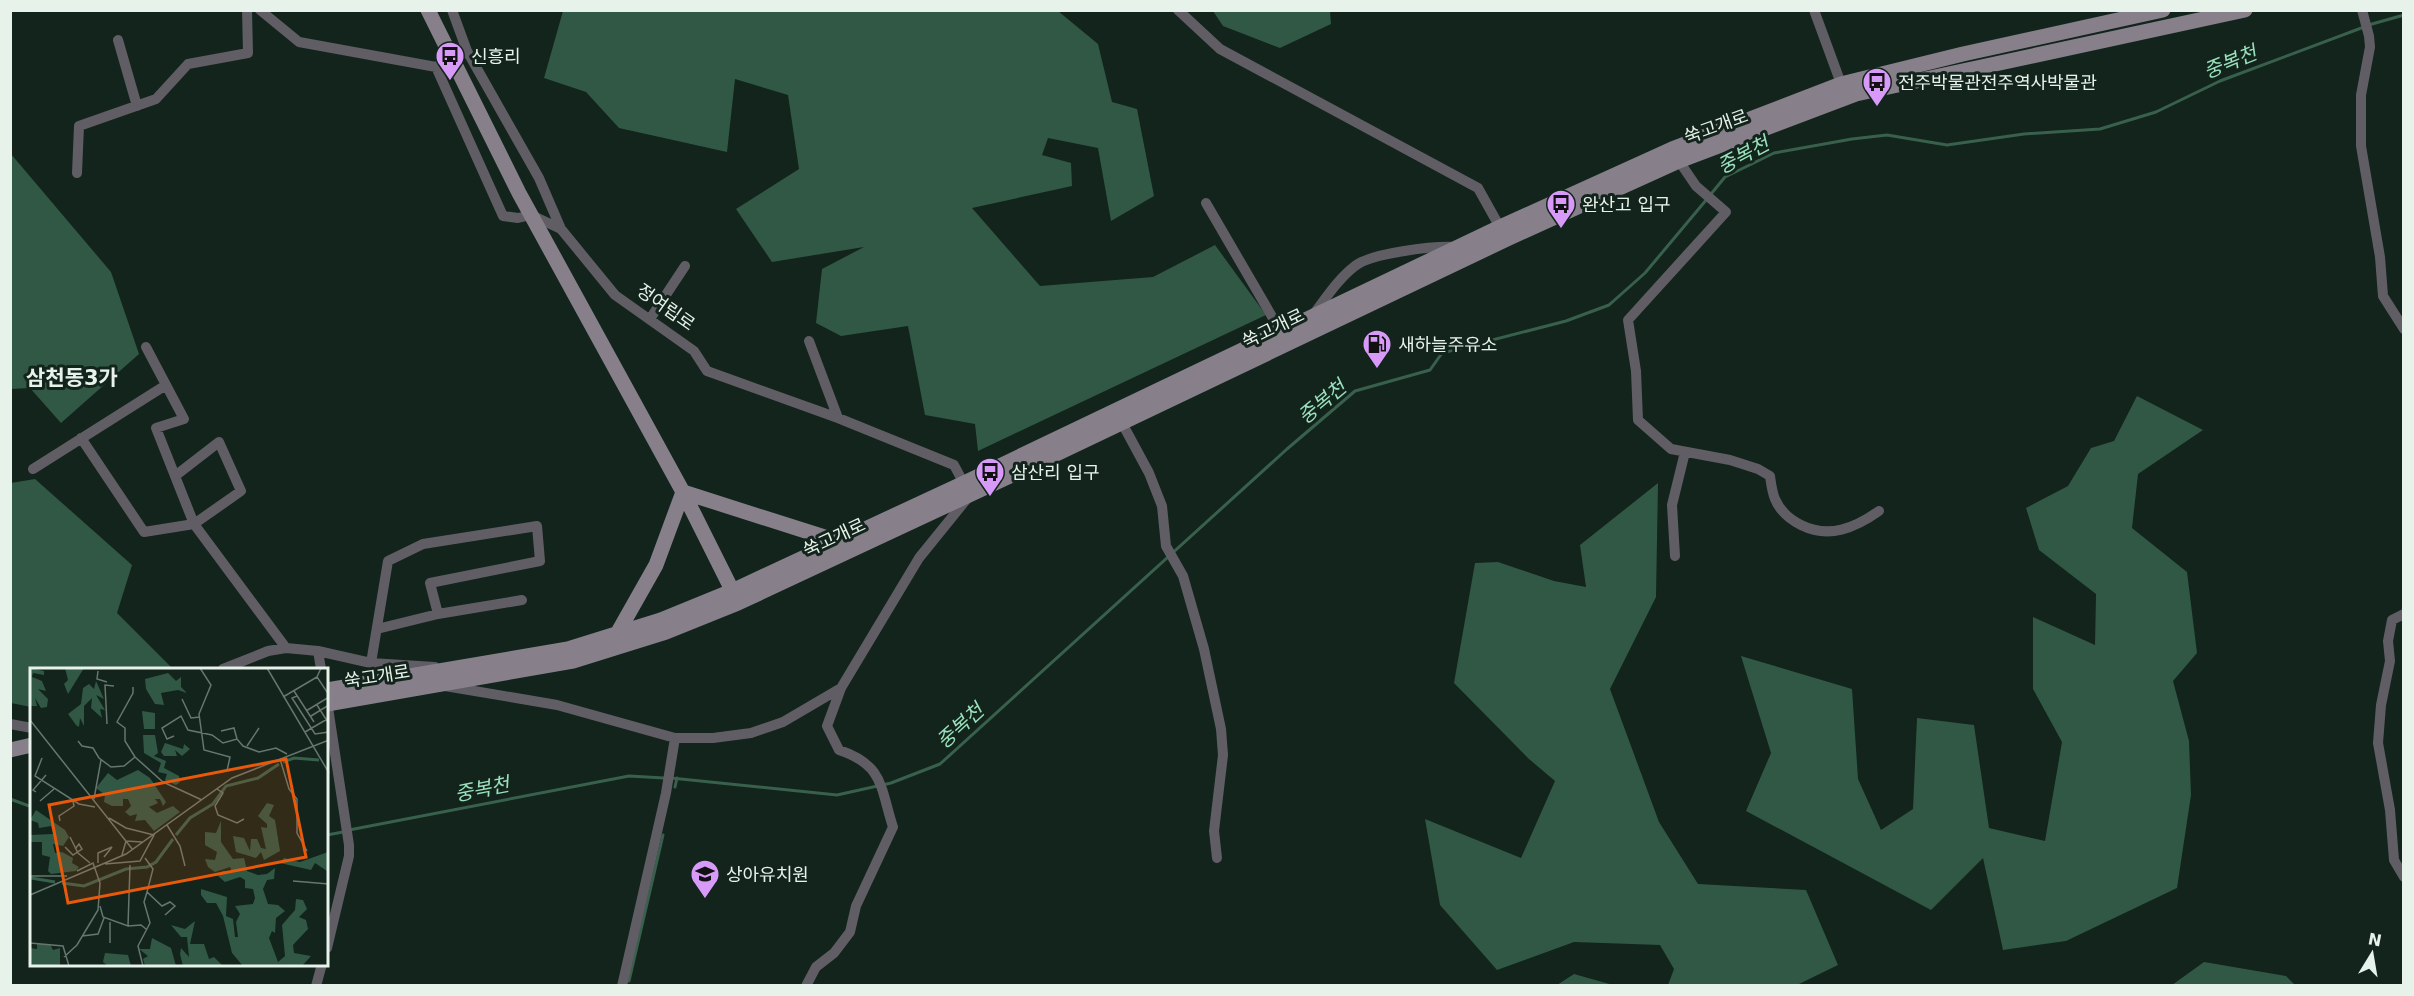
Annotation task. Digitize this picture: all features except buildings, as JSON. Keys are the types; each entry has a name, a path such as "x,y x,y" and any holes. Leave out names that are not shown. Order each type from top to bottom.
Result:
{"street":[{"path":"77,173 80,126 156,99 188,63 248,52 247,10"},
{"path":"260,10 299,42 436,68 451,57 467,51"},
{"path":"428,10 531,215 683,492 735,597"},
{"name":"정여립로","path":"452,10 467,51 539,178 561,229 615,295 694,351 707,371 838,418 954,465 967,489"},
{"path":"1178,10 1220,48 1478,188 1504,233"},
{"path":"1814,10 1843,91"},
{"name":"쑥고개로","path":"328,703 573,661 666,632 837,542 1122,423 1672,149 1843,91 1963,54 2163,10"},
{"name":"쑥고개로","path":"328,690 568,649 735,597 967,489 1311,317 1461,247 1504,233 1843,91 1868,91 2245,10"},
{"path":"2362,12 2370,47 2361,95 2361,146 2380,257 2383,296 2403,328"},
{"path":"118,40 137,106"},
{"path":"436,68 502,216 519,218 531,215 561,229"},
{"path":"1678,161 1696,186 1726,212 1628,320 1636,371 1638,420 1671,449 1730,460 1758,469 1770,476 1774,499 1788,519 1811,531 1834,532 1861,524 1879,511"},
{"path":"1206,203 1281,332"},
{"path":"1311,317 1357,264 1390,254 1442,246 1461,247"},
{"path":"650,319 685,266"},
{"path":"809,341 838,418"},
{"path":"146,347 184,419 156,428 194,524 286,648"},
{"path":"33,469 166,385"},
{"path":"1122,423 1149,473 1162,506 1166,546 1183,576 1204,649 1221,729 1222,754 1214,831 1217,858"},
{"path":"81,438 144,532 194,524 241,491 219,442 175,476"},
{"path":"1675,556 1672,505 1685,452"},
{"path":"806,986 816,967 834,953 850,932 856,906 893,827 880,780 875,771 858,756 839,750 827,726 841,688 919,558 967,489"},
{"path":"683,492 837,542"},
{"path":"617,634 656,565 683,492"},
{"path":"371,663 388,561 423,544 537,526 540,561 430,583 438,614"},
{"path":"377,628 438,614 522,600"},
{"path":"2403,614 2392,620 2390,630 2388,641 2390,661 2381,705 2378,743 2390,810 2394,860 2403,877"},
{"path":"226,668 268,651 286,648 318,651 371,663 453,668"},
{"path":"318,651 321,668"},
{"path":"439,685 557,705 675,738 713,738 752,733 783,722 841,688"},
{"path":"328,709 349,840 349,856 328,944"},
{"path":"10,724 30,728"},
{"path":"622,986 675,738"},
{"path":"10,750 30,745"},
{"path":"10,760 30,755"},
{"path":"316,986 321,966"}],"green space":[{"path":"563,11 1058,11 1098,44 1112,102 1137,109 1154,196 1111,221 1098,148 1048,138 1042,155 1071,163 1072,186 972,208 1040,286 1153,277 1215,245 1266,315 978,451 975,424 925,415 908,326 841,336 816,323 822,269 864,247 772,262 736,209 799,169 788,95 735,79 727,152 619,128 586,92 544,78"},
{"path":"1213,11 1330,11 1331,24 1280,48 1223,26"},
{"path":"11,154 111,272 139,354 61,423 30,388 11,389"},
{"path":"2137,396 2203,430 2138,474 2132,528 2187,572 2197,653 2173,681 2189,741 2191,795 2177,888 2066,941 2003,950 1983,858 1931,910 1746,811 1771,753 1741,656 1852,689 1858,779 1881,830 1913,809 1917,718 1974,725 1989,828 2045,841 2062,742 2033,689 2033,617 2095,645 2096,594 2039,550 2026,508 2068,486 2091,448 2114,441"},
{"path":"35,479 132,565 117,613 170,668 30,668 30,707 11,703 11,483"},
{"path":"1658,483 1656,597 1610,689 1659,822 1698,884 1806,890 1838,965 1797,985 1668,985 1674,969 1660,945 1574,942 1497,970 1440,905 1425,819 1521,858 1555,781 1529,759 1454,683 1475,563 1498,562 1554,581 1586,587 1580,545"},
{"path":"2204,962 2286,976 2295,985 2172,985"},
{"path":"1574,974 1613,985 1557,985"}],"waterway":[{"name":"중복천","path":"1711,194 1725,177 1774,153 1852,139 1887,135 1947,145 2024,134 2100,129 2156,112 2220,81 2372,24 2404,15"},
{"name":"중복천","path":"671,778 837,795 891,783 940,764 1287,449 1355,391 1430,370 1442,353 1566,321 1609,305 1645,273 1707,199"},
{"name":"중복천","path":"349,830 629,776 664,778"},
{"path":"675,787 677,778"},
{"name":"중복천","path":"10,799 30,806"},
{"name":"중복천","path":"328,835 343,832"},
{"path":"629,981 663,835"}],"place":[{"name":"신흥리","path":"450,82"},
{"name":"전주박물관전주역사박물관","path":"1877,108"},
{"name":"완산고 입구","path":"1561,230"},
{"name":"새하늘주유소","path":"1377,370"},
{"name":"삼산리 입구","path":"990,498"},
{"name":"상아유치원","path":"705,900"}],"district":[{"name":"삼천동3가","path":"72,378"}]}
